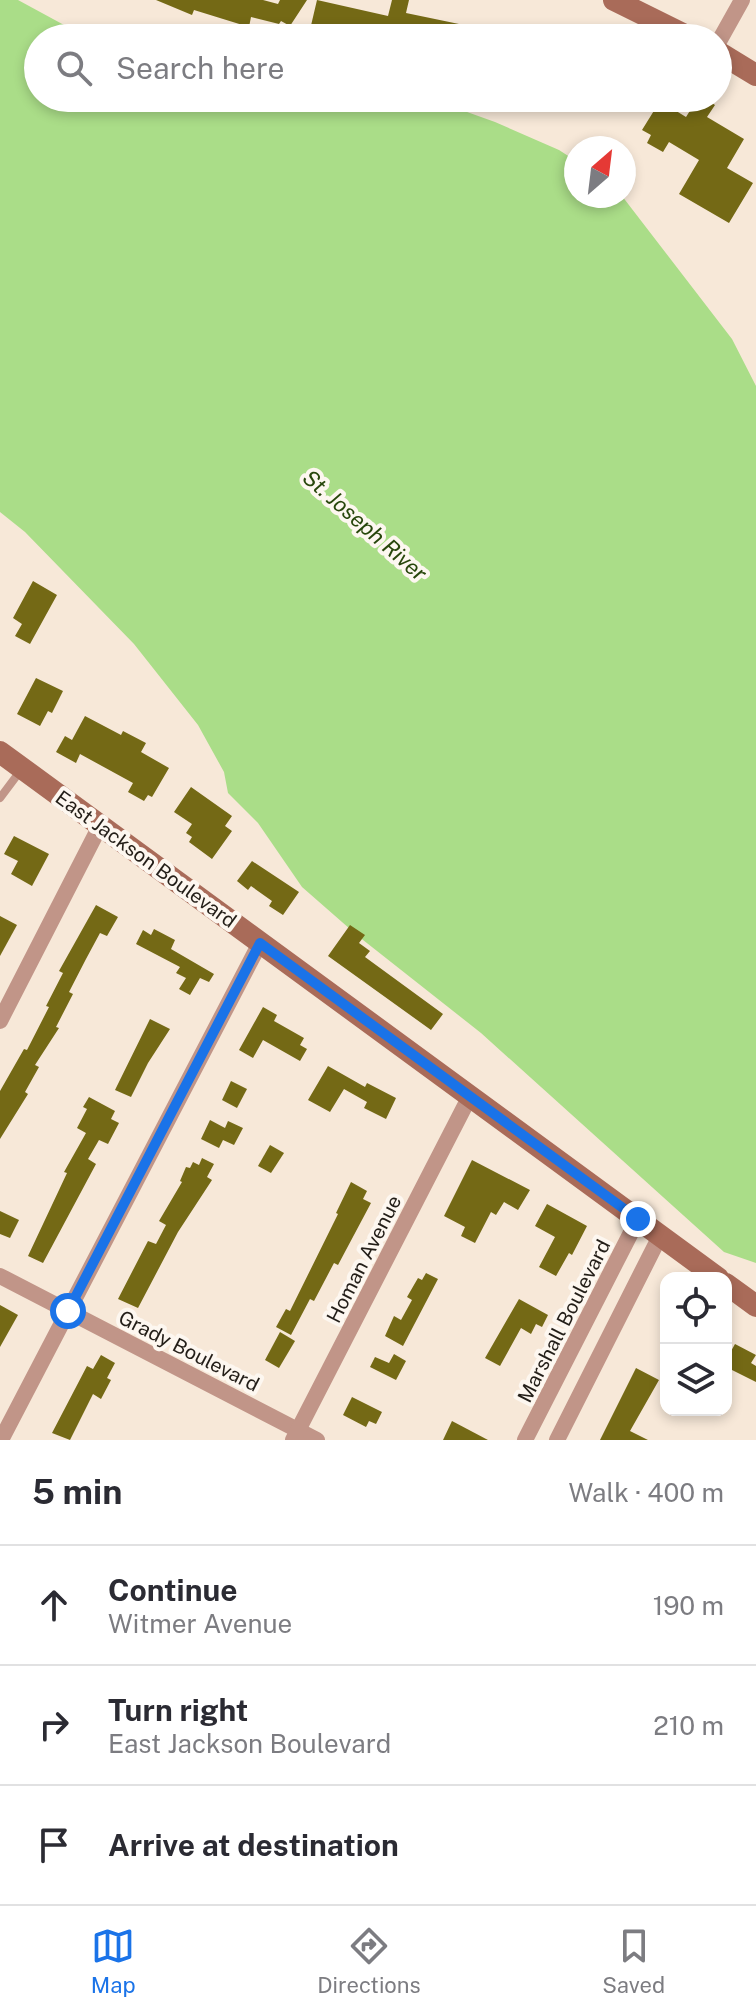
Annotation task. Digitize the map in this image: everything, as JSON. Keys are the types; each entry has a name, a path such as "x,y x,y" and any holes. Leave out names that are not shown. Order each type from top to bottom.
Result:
{"main road":[{"path":"614,0 663,24"},
{"path":"732,60 756,75"},
{"name":"East Jackson Boulevard","path":"0,752 710,1272"},
{"path":"732,1288 756,1306"}],"street":[{"path":"729,24 742,0"},
{"path":"0,1021 100,826"},
{"path":"1,1440 260,943"},
{"name":"Homan Avenue","path":"296,1435 470,1096"},
{"name":"Marshall Boulevard","path":"525,1440 638,1219"},
{"path":"557,1440 660,1236"},
{"name":"Grady Boulevard","path":"0,1276 296,1435 317,1440"}],"lane":[{"path":"0,798 22,768"}],"water":[{"name":"St. Joseph River","path":"0,0 18,0 62,24 24,24 24,112 467,112 564,153 564,208 631,208 732,339 756,386 756,1263 724,1252 481,1033 358,936 302,887 258,823 228,793 224,772 198,725 134,644 25,532 0,512"}],"building":[{"path":"156,0 263,0 278,4 280,0 307,0 291,24 251,17 250,24 239,24 194,10 192,15"},
{"path":"317,0 388,16 392,0 409,0 406,13 459,24 311,24"},
{"path":"653,112 678,112 686,117 689,112 710,112 707,117 744,139 727,168 753,183 729,223 679,194 699,160 669,142 663,152 647,143 651,135 642,130"},
{"path":"33,581 57,595 30,644 15,636 22,624 13,618"},
{"path":"36,678 63,691 52,713 48,711 40,726 17,714"},
{"path":"85,716 121,735 123,731 146,743 141,752 169,768 152,797 148,795 144,801 128,792 133,783 80,754 76,763 56,752 65,736 72,740"},
{"path":"191,787 232,816 225,826 232,831 212,859 189,842 192,837 186,833 192,824 174,812"},
{"path":"14,836 49,854 32,886 11,874 18,861 4,854"},
{"path":"252,861 299,892 283,915 269,906 272,901 251,886 248,890 237,881"},
{"path":"96,905 118,917 107,936 100,933 86,959 69,992 73,994 56,1027 59,1028 35,1065 39,1067 25,1092 28,1094 0,1139 0,1091 24,1049 27,1050 63,973 59,971"},
{"path":"0,916 17,925 0,956"},
{"path":"350,925 365,935 359,943 370,951 365,957 443,1014 431,1030 328,956"},
{"path":"154,929 175,940 171,949 214,974 209,982 200,978 190,995 179,989 186,978 176,973 180,967 136,944 143,930 151,935"},
{"path":"263,1007 277,1015 274,1021 304,1038 300,1045 307,1049 300,1061 263,1040 253,1058 239,1050"},
{"path":"150,1019 170,1029 131,1097 115,1090"},
{"path":"328,1066 365,1087 367,1083 396,1098 386,1119 364,1108 367,1102 344,1089 330,1112 308,1100"},
{"path":"231,1081 247,1089 237,1108 222,1100"},
{"path":"89,1097 115,1111 111,1119 119,1123 108,1144 99,1140 88,1159 96,1164 43,1263 28,1256 67,1173 64,1172 86,1133 77,1128 87,1109 83,1107"},
{"path":"210,1120 225,1128 228,1121 243,1128 234,1145 223,1140 219,1148 201,1139"},
{"path":"270,1145 284,1153 271,1173 258,1166"},
{"path":"202,1158 214,1164 207,1177 212,1180 178,1232 138,1308 118,1299 148,1241 156,1244 166,1225 159,1221 182,1182 186,1167 190,1168 193,1162 199,1165"},
{"path":"472,1160 530,1190 518,1210 504,1202 496,1215 491,1212 475,1243 461,1236 465,1227 444,1216"},
{"path":"351,1182 367,1191 363,1199 371,1203 338,1265 334,1263 291,1335 276,1327 286,1309 290,1311"},
{"path":"547,1204 587,1226 572,1255 569,1253 556,1276 539,1267 555,1237 535,1226"},
{"path":"0,1211 19,1220 10,1238 0,1234"},
{"path":"426,1273 438,1279 403,1346 385,1336 394,1316 401,1320 412,1300 407,1297 418,1278 422,1280"},
{"path":"519,1299 548,1315 542,1327 536,1324 531,1334 521,1328 500,1366 485,1358"},
{"path":"0,1305 18,1315 0,1347"},
{"path":"280,1332 295,1341 279,1368 265,1360"},
{"path":"735,1344 756,1355 751,1363 756,1366 756,1382 732,1370"},
{"path":"394,1354 406,1361 396,1380 370,1367 375,1357 389,1363"},
{"path":"101,1355 115,1363 107,1378 111,1380 101,1399 93,1394 70,1440 52,1433 87,1366 93,1369"},
{"path":"636,1368 659,1380 630,1431 648,1440 600,1440"},
{"path":"352,1397 382,1412 376,1424 369,1421 366,1427 343,1415"},
{"path":"452,1421 488,1440 443,1440"}],"route":[{"path":"68,1311 260,943 638,1219"}]}
